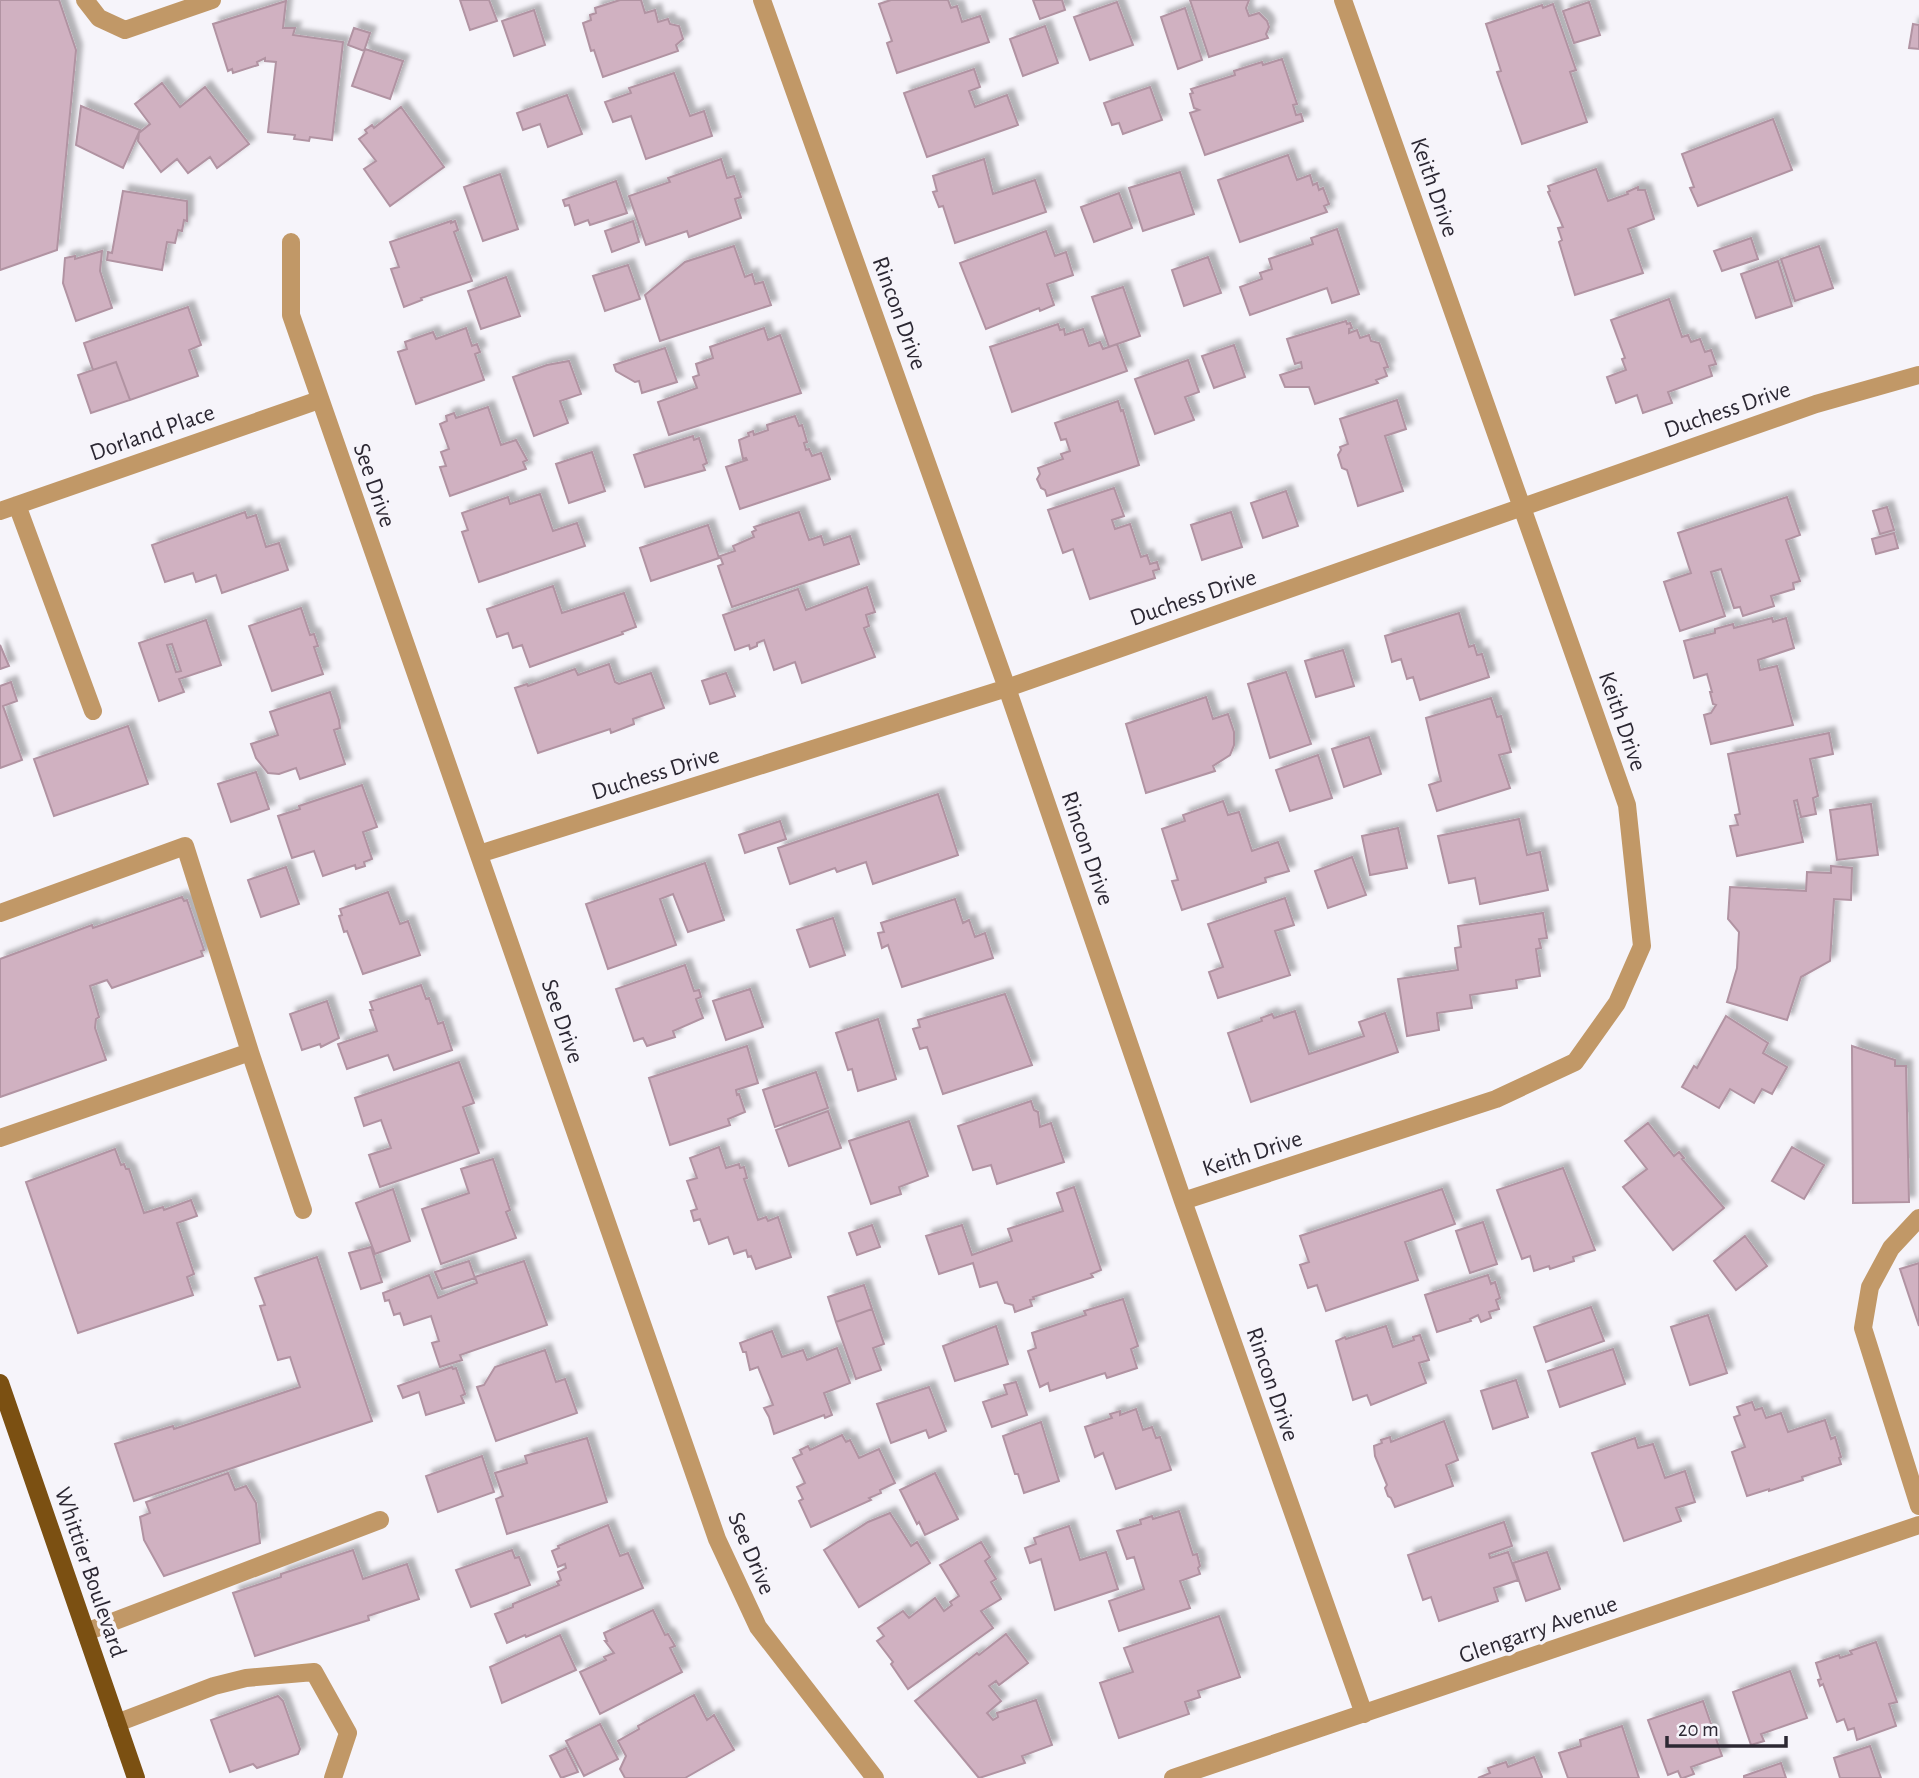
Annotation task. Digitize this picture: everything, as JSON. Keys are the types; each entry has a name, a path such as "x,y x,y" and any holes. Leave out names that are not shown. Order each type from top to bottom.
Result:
{"main road":[{"name":"Whittier Boulevard","path":"0,1382 136,1778"}],"street":[{"path":"85,0 99,18 125,30 212,0"},
{"name":"Rincon Drive","path":"762,0 1007,688 1183,1201 1364,1714"},
{"name":"Keith Drive","path":"1183,1201 1496,1099 1575,1062 1617,1003 1642,946 1627,805 1343,0"},
{"name":"See Drive","path":"292,242 291,315 718,1539 758,1627 875,1778"},
{"name":"Duchess Drive","path":"479,854 1007,688 1816,404 1919,375"},
{"name":"Dorland Place","path":"8,508 319,400"},
{"path":"8,508 93,711"},
{"path":"0,913 185,846 303,1210"},
{"path":"0,1138 250,1052"},
{"path":"1919,1218 1891,1248 1870,1287 1863,1328 1919,1506"},
{"path":"86,1632 380,1520"},
{"name":"Glengarry Avenue","path":"1173,1778 1919,1525"},
{"path":"117,1723 214,1686 246,1678 314,1672 348,1733 333,1778"}],"building":[{"path":"0,0 59,0 76,50 57,250 0,270"},
{"path":"460,0 489,0 497,21 470,30"},
{"path":"620,0 641,0 645,13 655,10 658,22 668,19 670,24 679,26 683,39 676,45 678,51 603,77 594,50 591,51 583,23 591,20 590,15 596,13 595,8"},
{"path":"891,0 948,0 951,8 957,6 962,22 980,16 989,42 897,73 887,43 892,41 879,4"},
{"path":"1033,0 1062,0 1065,10 1040,19"},
{"path":"1190,0 1249,0 1246,8 1249,16 1259,13 1267,21 1268,38 1209,57"},
{"path":"286,1 283,28 295,28 293,35 343,42 332,140 310,137 309,141 294,139 295,135 268,132 276,62 265,61 265,58 257,62 258,65 233,73 232,69 228,71 213,24"},
{"path":"1117,2 1133,45 1090,60 1074,17"},
{"path":"1589,2 1600,35 1574,43 1563,11"},
{"path":"1553,4 1576,70 1570,72 1587,122 1522,144 1497,72 1501,71 1486,24 1542,5 1543,8"},
{"path":"1185,8 1202,60 1178,69 1161,17"},
{"path":"534,10 545,45 514,56 502,21"},
{"path":"1913,24 1919,25 1919,49 1909,48"},
{"path":"1045,26 1058,63 1023,76 1010,39"},
{"path":"354,28 370,33 364,51 348,45"},
{"path":"365,49 403,61 390,99 352,86"},
{"path":"1282,59 1297,104 1293,105 1296,115 1301,114 1303,121 1205,155 1190,113 1199,110 1194,108 1191,89 1235,75 1234,71"},
{"path":"974,69 980,87 969,91 975,107 1007,95 1018,125 927,157 904,93"},
{"path":"674,73 690,116 704,111 712,136 646,159 631,116 613,122 605,102 631,93 629,88"},
{"path":"162,83 180,107 205,87 249,144 217,168 210,157 188,173 177,159 161,172 138,141 139,133 150,124 135,104"},
{"path":"1150,87 1162,120 1123,134 1119,123 1112,125 1104,103"},
{"path":"567,95 582,134 548,147 540,124 523,130 517,113"},
{"path":"81,106 140,130 123,168 76,145"},
{"path":"401,107 444,167 390,206 364,169 376,161 359,139 367,133 365,130 372,125 374,128"},
{"path":"1773,119 1792,170 1698,206 1690,188 1694,187 1682,154"},
{"path":"1288,155 1297,180 1310,175 1313,185 1317,183 1319,190 1323,188 1329,204 1324,206 1327,212 1240,242 1218,180"},
{"path":"721,159 727,178 734,176 741,197 735,199 741,218 689,237 687,231 646,245 629,196 670,182 668,178"},
{"path":"984,159 993,194 1035,180 1046,212 955,243 943,206 939,207 933,192 937,191 933,176"},
{"path":"1596,169 1608,201 1628,194 1627,192 1638,187 1638,190 1645,190 1654,219 1628,229 1643,273 1575,295 1559,242 1562,240 1558,228 1563,227 1548,186"},
{"path":"1180,172 1194,214 1143,231 1129,188"},
{"path":"500,174 518,229 483,241 464,187"},
{"path":"616,181 627,213 590,225 588,220 575,225 569,205 565,206 563,200"},
{"path":"123,191 187,201 187,221 184,220 182,231 178,230 175,243 167,242 162,270 107,260 108,252 112,253"},
{"path":"1119,193 1132,228 1094,242 1081,207"},
{"path":"455,221 458,230 454,232 472,281 421,298 422,300 404,307 391,269 399,267 390,242"},
{"path":"633,221 639,242 612,252 605,231"},
{"path":"1337,229 1359,294 1332,303 1327,288 1250,315 1240,287 1262,279 1260,273 1272,269 1269,259 1313,244 1311,238"},
{"path":"1046,231 1055,256 1066,252 1073,275 1047,284 1054,305 1040,311 1039,308 986,329 960,263"},
{"path":"1751,238 1758,259 1722,271 1714,251"},
{"path":"734,246 745,277 752,274 755,284 763,282 771,305 660,341 645,295 685,262"},
{"path":"1819,246 1833,288 1795,301 1781,259"},
{"path":"102,251 100,271 112,308 76,321 63,283 65,258 75,256 75,259"},
{"path":"1208,257 1221,293 1184,306 1172,270"},
{"path":"1778,261 1792,306 1756,318 1741,274"},
{"path":"628,265 640,299 605,311 593,276"},
{"path":"506,277 520,316 481,329 468,291"},
{"path":"1123,287 1140,336 1109,347 1092,297"},
{"path":"1669,299 1682,337 1688,335 1691,342 1700,339 1705,352 1711,350 1716,364 1709,366 1712,376 1668,392 1672,403 1643,413 1637,395 1616,403 1607,377 1626,370 1622,359 1625,358 1611,320"},
{"path":"188,307 201,345 189,350 198,376 130,400 116,362 93,370 84,343"},
{"path":"1346,321 1352,328 1349,333 1357,330 1360,338 1369,335 1371,341 1379,343 1388,367 1384,368 1387,376 1376,380 1378,383 1315,404 1309,387 1285,387 1280,375 1302,368 1301,362 1295,364 1287,339"},
{"path":"1058,324 1060,330 1064,329 1065,335 1083,329 1089,346 1100,342 1103,349 1117,344 1127,371 1012,412 990,347"},
{"path":"466,328 472,346 477,344 480,352 475,354 484,380 416,404 398,352 407,349 405,342 433,332 436,339"},
{"path":"764,328 768,340 780,335 801,393 669,435 658,402 697,388 693,377 699,375 696,364 713,358 710,347"},
{"path":"1234,345 1245,377 1214,388 1202,356"},
{"path":"665,348 677,382 642,393 639,381 635,382 616,371 614,365"},
{"path":"1188,360 1199,392 1185,397 1194,420 1155,434 1135,379"},
{"path":"569,361 581,394 560,401 568,423 534,436 513,377 547,365"},
{"path":"116,362 130,400 91,413 78,375"},
{"path":"1397,400 1406,429 1385,436 1403,491 1358,506 1347,470 1342,468 1338,455 1340,447 1348,444 1340,419"},
{"path":"1118,401 1139,465 1047,496 1037,479 1040,474 1038,468 1063,459 1061,454 1070,451 1066,439 1061,440 1055,423"},
{"path":"488,407 501,445 516,440 527,460 523,462 526,469 450,496 440,467 446,466 441,452 449,449 440,424 447,421 446,416 454,413 456,418"},
{"path":"795,416 799,426 802,425 807,442 804,443 806,450 809,449 812,456 821,453 830,479 740,509 726,467 747,460 743,459 739,440 749,436 748,433 753,431 754,435 768,430 767,425"},
{"path":"693,436 694,440 699,438 707,463 703,465 705,470 645,487 634,455"},
{"path":"592,452 605,491 569,503 556,464"},
{"path":"1114,488 1124,516 1112,520 1115,529 1130,524 1141,557 1147,555 1150,564 1157,562 1159,569 1153,571 1155,578 1090,599 1073,549 1063,553 1048,510"},
{"path":"1286,491 1298,526 1263,538 1251,503"},
{"path":"540,494 553,531 577,523 585,546 479,582 462,532 468,530 462,513 508,497 510,504"},
{"path":"1787,497 1800,535 1786,540 1800,581 1793,583 1794,589 1771,596 1774,606 1743,616 1740,607 1734,608 1721,569 1711,572 1725,616 1680,631 1664,582 1691,573 1678,533"},
{"path":"1887,507 1894,530 1880,534 1873,511"},
{"path":"245,512 247,518 256,515 266,547 279,543 288,570 222,593 216,575 196,582 193,573 165,582 152,545"},
{"path":"799,512 809,540 821,536 824,545 850,536 859,564 732,607 718,566 723,564 720,556 735,551 733,546 754,537 754,527"},
{"path":"1231,512 1242,547 1202,560 1191,525"},
{"path":"708,525 719,558 651,581 640,548"},
{"path":"1894,533 1898,548 1876,554 1872,539"},
{"path":"553,586 562,613 624,593 636,627 530,667 522,645 513,648 508,633 497,637 487,609"},
{"path":"867,587 875,612 866,615 869,626 864,628 875,657 802,683 795,662 774,670 764,640 750,649 749,645 735,650 723,615 798,589 806,610"},
{"path":"301,608 310,635 314,634 318,646 314,647 323,674 272,691 249,626"},
{"path":"1459,613 1469,647 1474,645 1477,655 1482,654 1489,677 1420,700 1413,677 1407,679 1401,659 1392,662 1385,636"},
{"path":"1772,618 1773,622 1786,618 1794,648 1758,660 1760,670 1777,666 1793,725 1711,744 1704,715 1711,713 1716,705 1713,704 1707,674 1694,678 1684,641 1715,633 1715,629 1733,624 1734,628"},
{"path":"206,620 221,665 179,679 184,692 159,701 139,643","holes":["172,644 181,671 176,672 167,645"]},
{"path":"0,645 9,666 0,669"},
{"path":"1343,650 1354,686 1316,697 1305,661"},
{"path":"609,664 615,682 619,684 651,673 664,708 633,719 634,724 611,733 610,729 538,753 515,688 575,669 578,675"},
{"path":"1286,672 1311,744 1270,758 1248,684"},
{"path":"726,673 735,696 710,704 702,681"},
{"path":"11,682 17,701 3,706 22,760 0,768 0,686"},
{"path":"330,692 340,728 334,730 345,764 300,779 296,768 279,774 268,773 256,758 251,744 278,735 270,712"},
{"path":"1206,697 1213,719 1228,714 1234,732 1234,745 1230,755 1213,766 1215,771 1146,793 1126,724"},
{"path":"1491,698 1497,717 1501,716 1511,752 1499,755 1510,788 1437,811 1429,785 1441,781 1426,718"},
{"path":"128,726 148,784 54,816 34,759"},
{"path":"1829,733 1833,754 1810,759 1818,796 1813,798 1816,814 1801,817 1797,800 1794,801 1803,842 1737,856 1730,826 1738,825 1735,815 1740,814 1728,754"},
{"path":"1369,737 1381,774 1344,787 1332,749"},
{"path":"1318,755 1332,798 1290,811 1276,770"},
{"path":"256,772 269,809 231,822 218,784"},
{"path":"362,785 377,827 363,832 372,859 364,862 365,866 356,869 355,865 323,876 314,851 292,858 278,816 300,809 299,806"},
{"path":"938,794 958,855 873,884 866,862 837,872 835,868 790,884 778,848"},
{"path":"1223,801 1228,815 1239,812 1252,851 1278,842 1289,871 1265,878 1266,882 1182,910 1172,881 1178,880 1162,829 1185,821 1183,815"},
{"path":"1871,804 1878,855 1837,860 1830,810"},
{"path":"1519,819 1527,855 1540,852 1548,890 1480,904 1475,878 1449,883 1438,836"},
{"path":"780,821 786,839 745,853 739,835"},
{"path":"1398,828 1407,868 1370,875 1362,836"},
{"path":"1352,857 1366,895 1328,908 1315,871"},
{"path":"705,863 724,920 688,932 673,894 660,899 676,945 608,969 586,904"},
{"path":"1831,866 1852,868 1851,900 1834,899 1830,961 1801,977 1787,1020 1727,1002 1737,968 1739,932 1728,919 1730,887 1806,891 1807,872 1831,873"},
{"path":"286,867 299,904 261,917 248,880"},
{"path":"388,892 400,924 408,921 420,955 363,974 347,931 344,932 339,916 342,915 340,909"},
{"path":"182,897 184,901 187,900 204,950 201,951 203,956 112,988 107,980 90,986 99,1017 96,1019 95,1028 106,1060 0,1097 0,959 92,925 93,928"},
{"path":"1285,898 1294,925 1275,931 1290,975 1218,998 1209,972 1223,967 1208,924"},
{"path":"955,899 963,923 969,920 975,937 985,933 993,958 902,987 888,945 882,948 878,933 884,932 881,923"},
{"path":"1543,913 1547,938 1539,939 1541,948 1536,949 1540,976 1516,980 1517,988 1470,995 1472,1008 1437,1013 1439,1030 1407,1036 1398,979 1458,970 1455,948 1461,947 1458,926"},
{"path":"833,918 845,955 810,967 797,930"},
{"path":"685,965 694,991 699,990 701,997 696,999 703,1018 673,1031 675,1037 647,1046 643,1038 634,1041 616,989"},
{"path":"421,985 426,999 429,998 438,1024 443,1022 452,1050 394,1070 388,1055 347,1069 338,1044 377,1031 370,1002"},
{"path":"750,989 763,1027 726,1040 713,1001"},
{"path":"1005,994 1032,1065 943,1094 927,1047 920,1049 913,1029 920,1027 918,1020"},
{"path":"327,1001 339,1038 321,1047 320,1044 302,1050 290,1014"},
{"path":"1295,1011 1309,1054 1364,1036 1359,1022 1385,1013 1398,1052 1251,1102 1228,1033 1262,1021 1261,1018 1272,1014 1274,1018"},
{"path":"1726,1016 1768,1043 1763,1053 1787,1067 1772,1094 1762,1089 1754,1103 1730,1089 1719,1108 1682,1087 1694,1066 1697,1068"},
{"path":"878,1019 896,1079 858,1091 852,1069 848,1070 836,1033"},
{"path":"747,1046 758,1083 736,1090 745,1112 728,1119 730,1125 670,1145 649,1078"},
{"path":"1852,1046 1895,1060 1895,1066 1906,1066 1909,1202 1853,1203"},
{"path":"459,1062 474,1103 463,1107 479,1153 380,1187 369,1155 391,1148 381,1120 364,1126 355,1098"},
{"path":"816,1072 828,1108 775,1127 763,1090"},
{"path":"1031,1101 1034,1110 1038,1112 1040,1127 1051,1123 1064,1162 997,1184 991,1165 973,1170 958,1126"},
{"path":"828,1111 841,1148 789,1166 776,1130"},
{"path":"909,1121 928,1176 899,1187 901,1194 871,1204 849,1141"},
{"path":"1648,1123 1674,1156 1679,1152 1724,1208 1673,1250 1623,1187 1647,1169 1625,1141"},
{"path":"719,1147 726,1168 739,1164 740,1168 744,1167 747,1178 744,1179 758,1220 766,1217 768,1221 778,1217 791,1257 756,1269 746,1250 734,1254 728,1237 709,1244 700,1219 694,1221 691,1211 697,1209 687,1181 697,1178 690,1158"},
{"path":"1792,1147 1824,1165 1804,1199 1772,1181"},
{"path":"115,1149 121,1165 124,1164 126,1169 129,1169 144,1213 163,1207 164,1210 191,1200 197,1216 177,1223 194,1274 187,1277 193,1295 78,1333 26,1182"},
{"path":"493,1159 510,1210 506,1212 516,1238 441,1264 422,1209 469,1193 461,1169"},
{"path":"1563,1168 1595,1250 1573,1257 1574,1261 1534,1271 1530,1256 1522,1259 1497,1190"},
{"path":"1074,1187 1101,1270 1091,1274 1093,1277 1033,1297 1034,1299 1030,1300 1032,1306 1015,1312 1013,1305 1005,1303 997,1282 980,1287 973,1263 939,1274 926,1236 962,1225 972,1255 1012,1241 1008,1229 1063,1211 1057,1193"},
{"path":"393,1189 410,1241 375,1254 356,1203"},
{"path":"1442,1189 1455,1224 1405,1242 1418,1280 1326,1311 1317,1285 1308,1288 1300,1265 1309,1262 1300,1236"},
{"path":"1483,1222 1497,1264 1470,1273 1456,1231"},
{"path":"872,1225 880,1247 857,1255 849,1233"},
{"path":"1745,1236 1767,1266 1736,1290 1714,1261"},
{"path":"371,1247 382,1282 361,1289 349,1253"},
{"path":"317,1257 372,1421 134,1501 115,1444 173,1426 174,1429 300,1387 290,1357 278,1360 260,1306 265,1305 255,1278"},
{"path":"469,1261 475,1278 442,1289 435,1272"},
{"path":"524,1261 547,1325 460,1355 462,1360 440,1367 432,1343 439,1341 431,1316 404,1325 400,1313 394,1315 389,1300 385,1301 383,1293 429,1275 438,1298 477,1283 475,1277"},
{"path":"1919,1263 1919,1326 1900,1269"},
{"path":"1488,1275 1491,1284 1495,1282 1500,1298 1496,1300 1499,1309 1489,1312 1491,1318 1481,1322 1478,1315 1470,1319 1471,1321 1437,1332 1425,1295"},
{"path":"864,1285 872,1309 836,1322 828,1297"},
{"path":"1123,1299 1138,1346 1131,1349 1137,1368 1107,1378 1105,1373 1050,1391 1048,1383 1040,1387 1028,1351 1036,1348 1032,1333 1086,1315 1084,1311"},
{"path":"1591,1307 1604,1341 1546,1362 1534,1327"},
{"path":"872,1309 884,1344 873,1348 881,1370 856,1379 836,1322"},
{"path":"1708,1315 1727,1373 1690,1385 1671,1327"},
{"path":"996,1326 1008,1364 955,1381 943,1346"},
{"path":"1386,1326 1393,1347 1414,1340 1413,1337 1420,1335 1429,1360 1419,1363 1426,1383 1371,1405 1367,1395 1353,1400 1336,1341"},
{"path":"772,1331 782,1357 803,1350 807,1360 837,1348 850,1383 824,1393 832,1415 825,1418 824,1415 774,1434 764,1408 773,1405 758,1367 750,1370 746,1352 743,1352 740,1343"},
{"path":"1613,1349 1625,1384 1560,1407 1548,1371"},
{"path":"545,1350 556,1382 565,1379 577,1413 496,1441 477,1387 484,1385 495,1367"},
{"path":"452,1367 456,1368 465,1394 461,1396 464,1403 426,1415 419,1392 403,1398 398,1386"},
{"path":"1516,1380 1528,1417 1493,1429 1481,1391"},
{"path":"1016,1382 1027,1415 992,1427 983,1402 1007,1394 1004,1385"},
{"path":"929,1387 946,1431 929,1438 926,1430 891,1443 877,1404"},
{"path":"1752,1402 1755,1410 1762,1408 1766,1418 1781,1413 1788,1432 1825,1420 1831,1439 1835,1437 1841,1464 1802,1477 1803,1480 1747,1496 1732,1452 1745,1447 1734,1417 1740,1415 1737,1407"},
{"path":"1136,1409 1143,1430 1152,1427 1156,1438 1160,1437 1171,1470 1116,1489 1103,1453 1095,1457 1085,1427 1112,1418 1110,1414 1120,1411 1120,1415"},
{"path":"1444,1421 1458,1460 1446,1465 1453,1486 1395,1507 1385,1488 1387,1485 1375,1456 1374,1446 1382,1443 1381,1440 1390,1437 1391,1442"},
{"path":"1041,1422 1059,1481 1024,1493 1003,1436"},
{"path":"842,1435 846,1442 850,1440 859,1458 879,1449 895,1483 880,1490 881,1493 869,1498 871,1500 811,1527 799,1501 803,1499 797,1487 805,1483 793,1458 802,1454 800,1450 808,1446 810,1450"},
{"path":"587,1438 607,1502 507,1534 496,1499 503,1496 495,1473 527,1463 525,1456"},
{"path":"1635,1438 1638,1448 1653,1444 1665,1478 1685,1471 1695,1502 1676,1508 1681,1521 1624,1541 1592,1453"},
{"path":"482,1456 494,1492 438,1512 426,1476"},
{"path":"228,1473 235,1490 246,1486 256,1503 260,1543 164,1576 144,1540 140,1517 150,1513 146,1502"},
{"path":"935,1473 958,1519 925,1535 900,1490"},
{"path":"1179,1511 1193,1555 1197,1554 1200,1566 1200,1574 1180,1581 1190,1608 1119,1631 1109,1601 1144,1589 1134,1557 1127,1559 1117,1531 1141,1524 1140,1520 1152,1516 1153,1519"},
{"path":"890,1513 911,1546 917,1542 930,1563 859,1607 824,1550 868,1522"},
{"path":"1504,1522 1512,1546 1489,1554 1490,1558 1508,1552 1518,1580 1494,1588 1498,1601 1439,1621 1431,1597 1423,1600 1408,1555"},
{"path":"608,1525 620,1556 628,1553 643,1588 507,1643 495,1614 559,1585 557,1582 561,1580 558,1572 566,1568 565,1564 558,1567 552,1551"},
{"path":"1069,1526 1080,1560 1106,1552 1118,1589 1055,1610 1041,1559 1030,1563 1025,1548 1036,1544 1034,1538"},
{"path":"981,1542 990,1557 985,1561 996,1579 991,1582 1001,1599 981,1611 993,1628 908,1689 877,1641 884,1636 878,1628 903,1611 909,1618 935,1598 944,1611 952,1605 950,1602 959,1596 940,1565"},
{"path":"353,1550 363,1579 407,1564 419,1599 368,1616 369,1620 255,1656 233,1593"},
{"path":"512,1550 515,1558 519,1557 530,1585 471,1607 456,1570"},
{"path":"1547,1552 1560,1589 1526,1601 1513,1563"},
{"path":"653,1610 665,1635 668,1634 675,1646 670,1648 682,1672 600,1714 580,1672 606,1660 604,1657 614,1653 605,1641 604,1633"},
{"path":"1219,1616 1240,1677 1198,1691 1200,1697 1185,1702 1189,1714 1119,1738 1100,1683 1133,1672 1124,1648"},
{"path":"1006,1634 1028,1663 999,1685 996,1681 989,1686 1001,1701 987,1713 993,1720 998,1717 997,1713 1036,1700 1052,1745 1022,1756 1025,1763 979,1778 915,1701"},
{"path":"560,1635 576,1670 502,1703 490,1667"},
{"path":"1876,1642 1897,1702 1889,1704 1896,1726 1857,1740 1854,1728 1848,1730 1844,1719 1837,1722 1823,1684 1820,1686 1818,1680 1821,1679 1816,1663 1839,1655 1840,1658 1852,1654 1850,1651"},
{"path":"1790,1671 1807,1718 1761,1734 1764,1741 1751,1745 1733,1692"},
{"path":"694,1695 707,1720 714,1715 734,1750 685,1778 625,1778 620,1769 626,1756 618,1741 639,1729 638,1726"},
{"path":"278,1696 283,1701 300,1749 298,1754 257,1768 253,1764 230,1772 211,1720"},
{"path":"1703,1701 1722,1756 1691,1767 1694,1774 1683,1778 1678,1771 1668,1775 1648,1720"},
{"path":"600,1724 618,1759 584,1776 566,1741"},
{"path":"1622,1726 1639,1778 1568,1778 1559,1753 1581,1746 1580,1740"},
{"path":"1870,1746 1881,1778 1840,1778 1834,1758"},
{"path":"566,1748 578,1772 561,1778 550,1756"},
{"path":"1534,1757 1541,1778 1478,1778 1490,1773 1488,1768 1506,1762 1508,1767"},
{"path":"1781,1763 1786,1778 1744,1778 1744,1776"}]}
